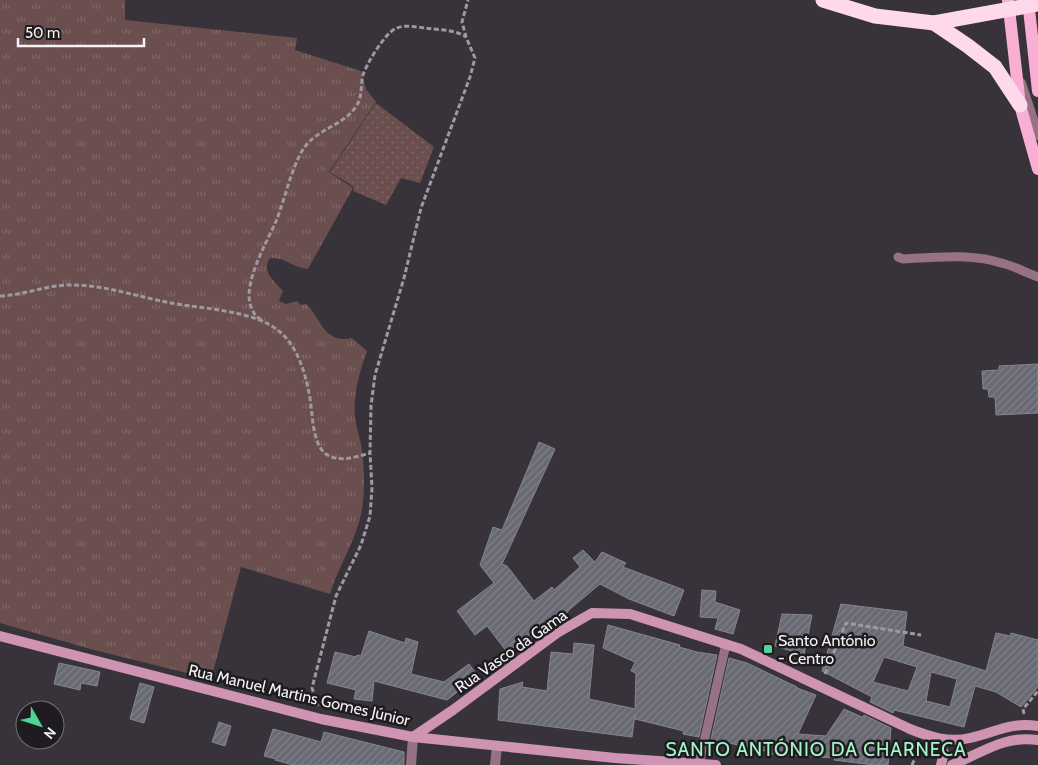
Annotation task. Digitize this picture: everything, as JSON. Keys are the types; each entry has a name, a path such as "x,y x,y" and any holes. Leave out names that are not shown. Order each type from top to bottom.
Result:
{"highway":[{"path":"823,0 874,16 934,23 1008,5 1032,3"},
{"path":"934,23 968,46 995,68 1020,105"}],"main road":[{"path":"1032,3 1038,91"},
{"path":"1008,5 1020,105 1038,169"}],"street":[{"path":"1016,70 1038,135"},
{"name":"Rua Vasco da Gama","path":"413,737 453,710 557,633 592,613 630,614 748,652 910,729 936,739 955,740 970,738 1011,726 1038,726"},
{"name":"Rua Manuel Martins Gomes Júnior","path":"0,636 321,719 413,737 613,761 716,765"},
{"path":"412,765 413,737"},
{"path":"952,765 1010,740 1025,738 1038,740"},
{"path":"936,739 944,753 941,765"},
{"path":"496,765 497,746"}],"lane":[{"path":"898,257 903,259 967,257 989,260 1006,264 1038,277"},
{"path":"699,764 726,644"}],"path":[{"path":"321,719 312,688 336,596 361,545 370,516 372,488 370,406 375,376 404,278 421,208 470,77 475,58 462,22 468,0"},
{"path":"370,454 356,458 338,458 332,457 321,449 315,437 309,393 298,359 289,341 273,327 258,318 250,307 249,294 251,282 300,155 309,142 346,118 356,107 362,89 363,76 380,44 394,29 409,26 459,32 466,37"},
{"path":"0,296 60,285 107,288 170,303 245,316 273,327"},
{"path":"821,686 846,623 921,635"},
{"path":"1026,725 1023,710 1038,692"},
{"path":"912,765 925,735"}],"green space":[{"path":"0,0 125,0 125,20 297,38 295,50 361,71 366,89 376,102 329,172 353,188 308,269 275,258 270,258 267,267 270,276 283,291 279,301 286,304 297,301 301,305 306,304 329,334 342,339 352,338 367,351 359,376 355,401 355,418 361,444 364,473 363,501 358,525 330,594 241,567 211,679 94,650 0,623"},
{"path":"376,103 434,147 420,183 401,178 386,205 353,191 354,187 330,172"}],"building":[{"path":"1038,364 1038,413 996,415 995,397 989,397 988,389 983,389 982,371 999,370 999,366"},
{"path":"539,442 555,449 502,564 507,566 534,601 552,587 554,590 580,567 573,558 583,550 595,562 602,552 626,563 623,567 684,590 674,616 629,599 600,584 566,614 522,646 519,643 507,652 487,626 475,635 457,611 494,583 480,565 493,527 502,530"},
{"path":"702,590 716,591 715,602 740,610 733,634 715,629 718,618 700,617"},
{"path":"841,604 907,612 903,646 986,671 996,633 1010,636 1011,633 1038,640 1038,687 1021,707 996,692 975,686 964,727 894,710 893,713 870,702 872,697 822,671","holes":["884,657 917,667 908,691 873,682","931,672 957,679 950,707 926,701"]},
{"path":"782,614 812,615 804,655 775,646"},
{"path":"608,625 680,645 679,647 697,652 717,655 699,737 683,734 684,731 635,719 635,714 632,737 498,720 500,689 523,682 522,687 547,691 551,652 573,654 574,643 594,645 589,699 635,709 636,673 631,671 635,662 603,648"},
{"path":"369,631 405,643 406,638 418,642 411,674 444,682 469,664 478,676 447,700 374,681 372,701 354,699 356,690 327,683 335,652 356,657 357,655 361,656"},
{"path":"729,658 747,663 797,688 816,695 798,734 826,736 844,709 862,717 864,715 891,728 888,765 834,760 835,758 770,754 770,752 711,739"},
{"path":"59,663 100,672 97,686 81,683 80,690 54,684"},
{"path":"140,683 154,687 144,723 130,719"},
{"path":"219,722 231,726 225,746 212,742"},
{"path":"273,729 321,742 324,732 404,752 404,765 293,765 264,756"}],"place":[{"name":"Santo António - Centro","path":"768,649"}],"district":[{"name":"SANTO ANTÓNIO DA CHARNECA","path":"816,749"}]}
